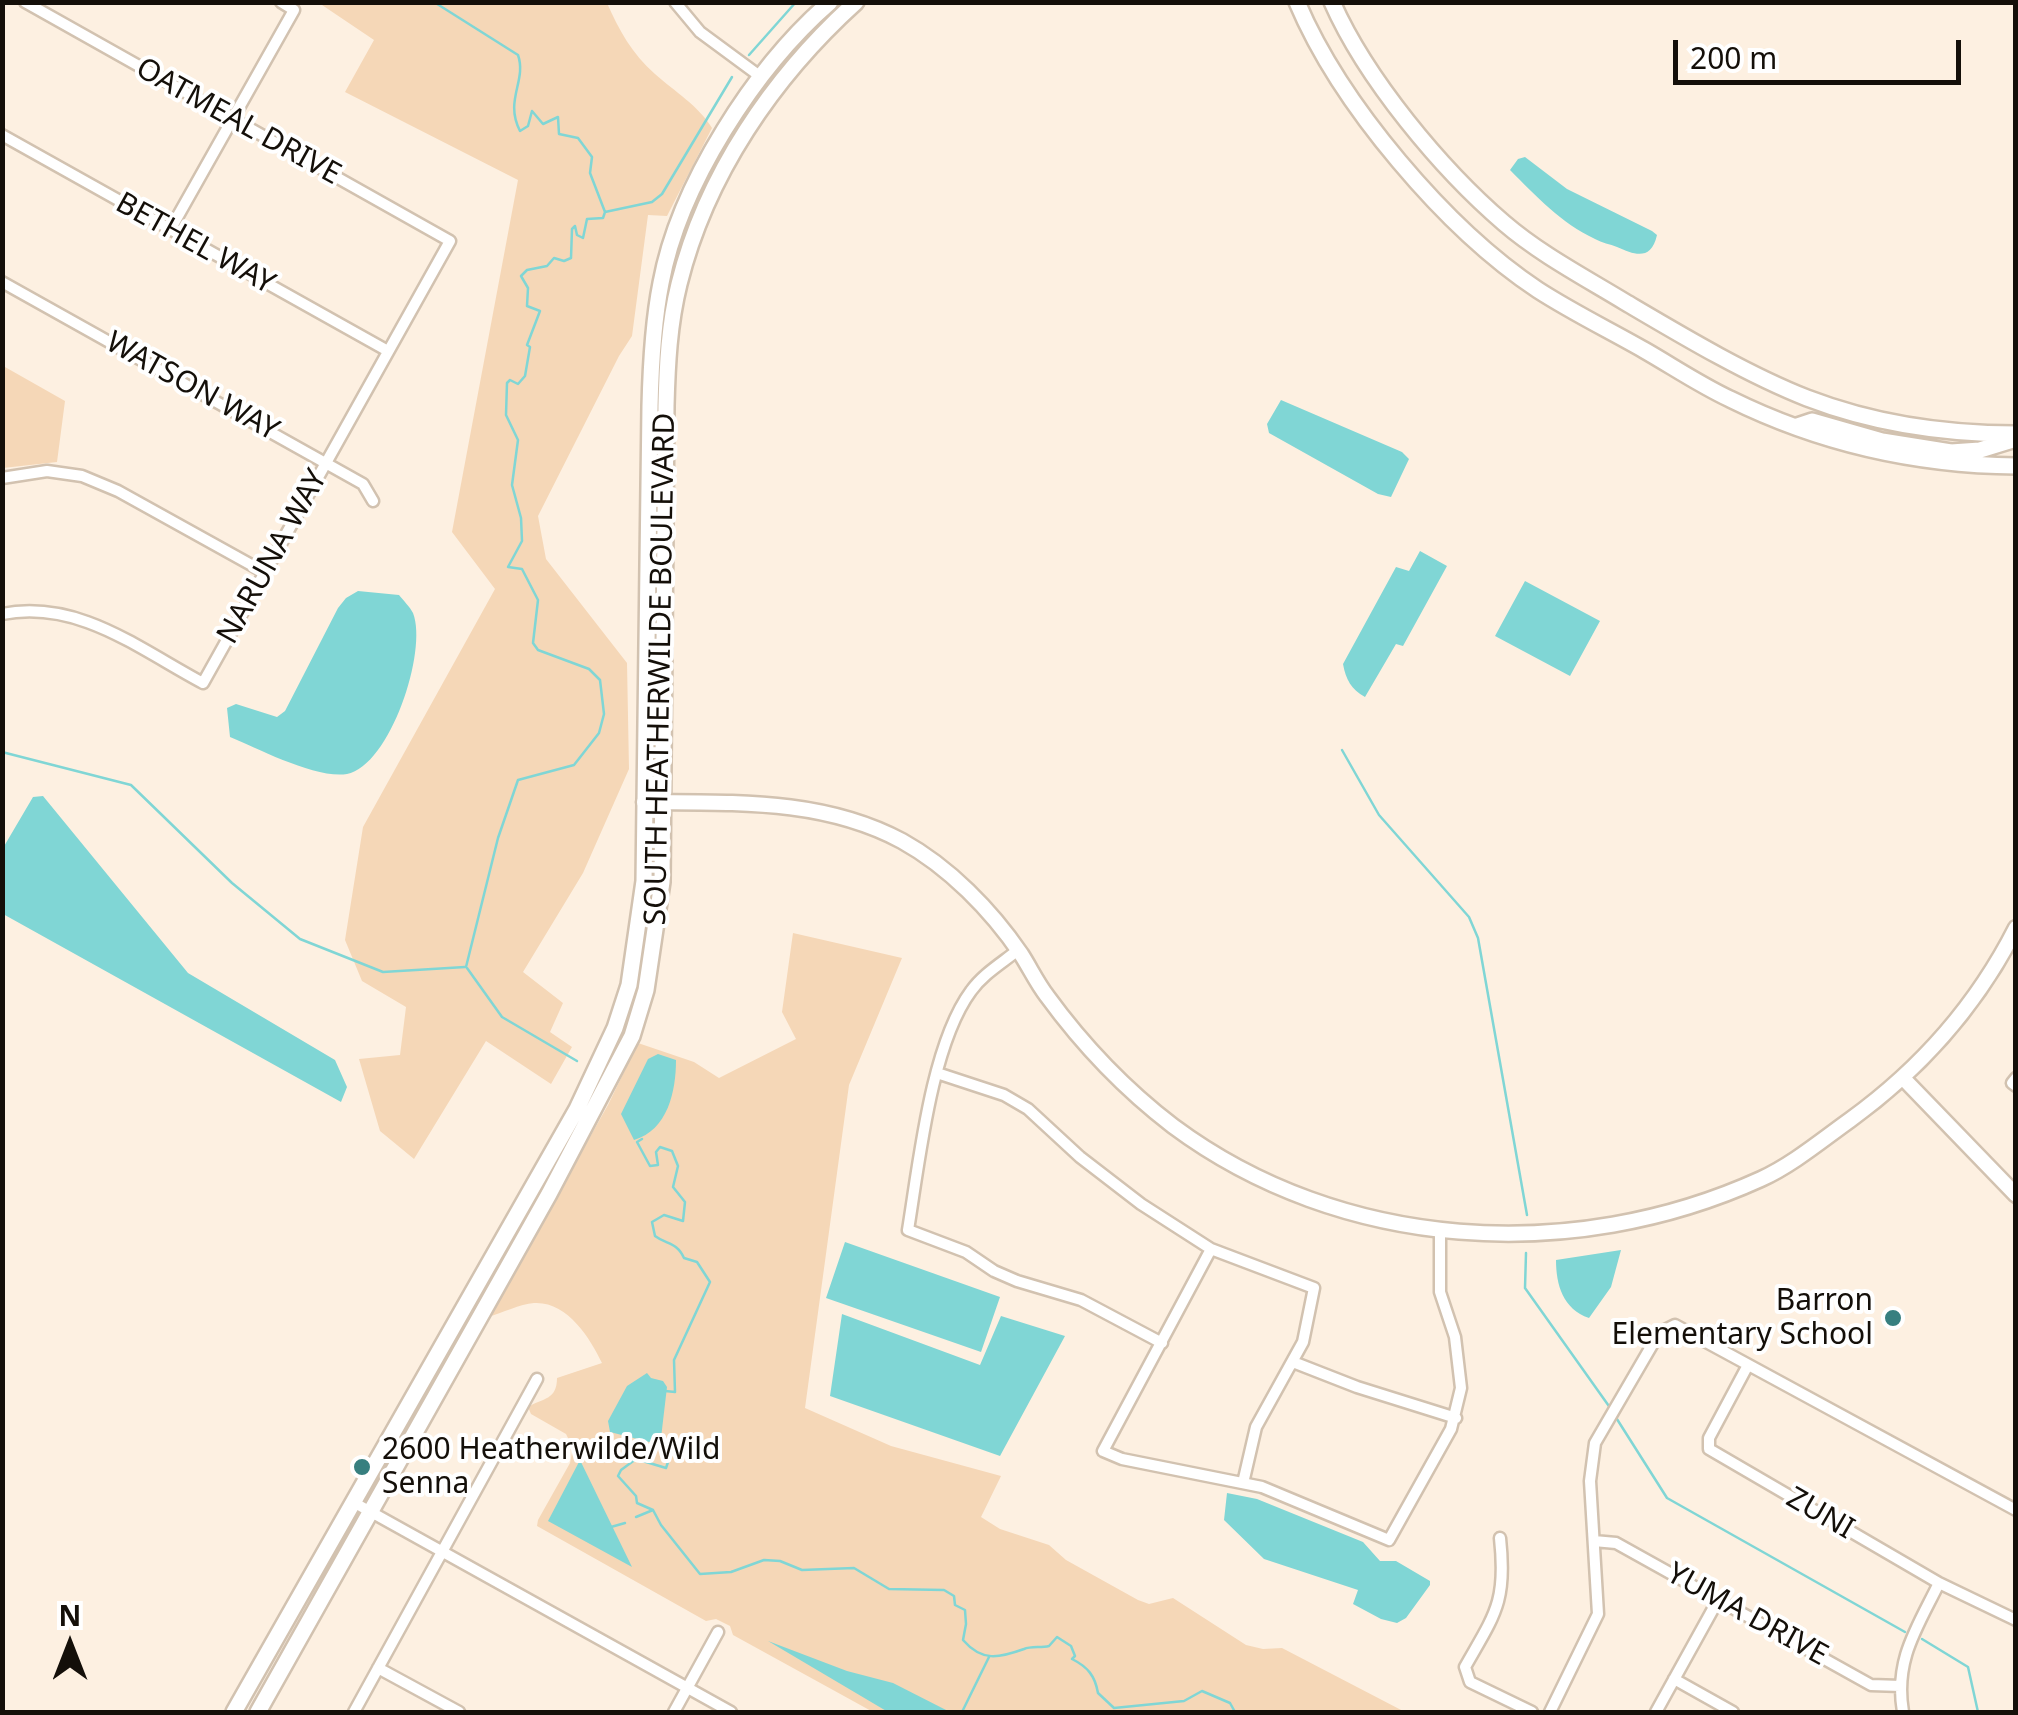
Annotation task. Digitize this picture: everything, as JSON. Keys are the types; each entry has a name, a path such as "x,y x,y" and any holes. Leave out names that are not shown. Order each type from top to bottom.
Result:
{"main road":[{"name":"SOUTH HEATHERWILDE BOULEVARD","path":"258,1712 549,1194 632,1036 646,990 662,882 658,406 652,345 661,281 671,242 711,155 777,54 830,2"},
{"name":"SOUTH HEATHERWILDE BOULEVARD","path":"234,1712 532,1184 615,1028 628,985 644,882 658,406 673,316 695,230 758,112 792,67 856,2"},
{"path":"1297,2 1307,26 1363,115 1436,202 1478,244 1538,290 1729,399 1796,426 1851,445 1916,460 2016,466"},
{"path":"1333,6 1381,86 1459,182 1506,226 1564,265 1684,336 1806,398 1926,429 2016,437"},
{"path":"1436,202 1459,182"},
{"path":"1796,426 1812,420 1882,441 1951,452 1980,450 2016,437"},
{"path":"532,1184 549,1194"}],"street":[{"name":"OATMEAL DRIVE","path":"25,2 450,241"},
{"path":"170,230 294,10 281,2"},
{"path":"677,3 700,32 761,77"},
{"name":"BETHEL WAY","path":"2,136 388,352"},
{"name":"NARUNA WAY","path":"2,614 38,610 75,616 203,683 450,241"},
{"name":"WATSON WAY","path":"2,282 326,462 363,484 373,501"},
{"path":"2,478 46,471 65,472 100,483 264,572"},
{"path":"644,802 789,806 855,820 903,842 972,895 1018,950 1047,996 1106,1066 1172,1125 1227,1161 1322,1204 1383,1222 1440,1231 1498,1235 1620,1224 1690,1206 1764,1178 1814,1146 1904,1078 1958,1019 2016,928"},
{"path":"1018,950 972,988 958,1011 928,1107 908,1230 966,1252 1017,1281 1081,1300 1162,1343"},
{"path":"938,1072 1004,1094 1141,1204 1211,1249 1314,1288 1308,1322 1293,1362 1256,1427 1242,1483"},
{"path":"1904,1078 2016,1195"},
{"path":"1211,1249 1102,1451 1122,1459 1262,1486 1389,1540 1456,1418 1461,1372 1440,1292 1440,1231"},
{"path":"1550,1712 1598,1614 1590,1481 1595,1443 1658,1333 1675,1326 2016,1510"},
{"path":"1293,1362 1456,1418"},
{"name":"ZUNI","path":"1748,1365 1709,1438 1709,1449 1939,1583 2016,1620"},
{"path":"354,1712 538,1379"},
{"path":"353,1502 730,1712"},
{"path":"1500,1538 1504,1571 1500,1603 1464,1667 1470,1682 1532,1712"},
{"name":"YUMA DRIVE","path":"1594,1542 1616,1543 1871,1684 1900,1686"},
{"path":"1904,1712 1900,1686 1904,1653 1939,1583"},
{"path":"1656,1712 1718,1600"},
{"path":"674,1712 718,1632"},
{"path":"378,1668 458,1712"},
{"path":"1674,1679 1733,1712"}],"shaded area":[{"path":"607,3 639,58 712,128 667,216 648,215 632,336 538,516 546,559 627,663 629,769 583,873 523,972 563,1003 550,1032 572,1047 551,1084 486,1041 414,1159 380,1131 359,1059 400,1055 406,1007 362,981 345,940 363,827 495,589 452,532 518,180 345,92 374,40 322,5"},
{"path":"5,367 65,401 57,462 3,468"},
{"path":"793,933 902,958 849,1085 805,1408 891,1446 1001,1476 981,1517 1000,1529 1049,1545 1066,1560 1138,1600 1149,1604 1173,1598 1246,1645 1282,1648 1405,1712 873,1712 733,1635 730,1626 716,1619 706,1621 537,1526 570,1463 573,1448 566,1434 531,1414 528,1407 555,1391 557,1378 602,1363 576,1323 557,1308 534,1303 488,1317 608,1105 638,1043 694,1062 719,1078 796,1039 782,1012"}],"water":[{"path":"1525,157 1567,189 1652,231 1657,235 1651,249 1642,254 1630,252 1571,225 1510,170 1518,159"},
{"path":"1281,400 1402,452 1409,459 1391,497 1378,494 1269,433 1267,424"},
{"path":"1420,551 1447,566 1403,646 1396,644 1365,697 1350,684 1343,664 1396,567 1409,571"},
{"path":"1525,581 1600,621 1570,676 1495,636"},
{"path":"358,591 399,595 413,613 416,630 415,653 402,705 378,751 363,766 347,774 334,774 288,762 230,737 227,708 236,704 277,717 285,711 338,608"},
{"path":"43,796 188,973 335,1060 347,1087 341,1102 3,914 3,848 33,797"},
{"path":"658,1054 676,1060 672,1096 655,1128 634,1140 621,1114 648,1059"},
{"path":"845,1242 1000,1297 981,1352 826,1298"},
{"path":"1621,1250 1611,1287 1589,1318 1573,1309 1563,1295 1556,1260"},
{"path":"842,1314 980,1365 1001,1316 1065,1336 1000,1456 830,1396"},
{"path":"647,1373 667,1387 661,1438 649,1442 610,1432 608,1421 627,1386"},
{"path":"580,1460 632,1567 548,1521"},
{"path":"1227,1493 1257,1499 1363,1542 1380,1561 1396,1561 1430,1581 1430,1585 1406,1618 1397,1623 1381,1619 1353,1604 1358,1590 1264,1559 1224,1520"},
{"path":"768,1641 847,1671 893,1683 950,1712 888,1712"}],"waterway":[{"path":"434,2 518,55 520,73 514,110 520,131 528,126 532,111 543,124 558,117 559,134 578,138 592,157 590,173 605,212 603,218 587,219 583,238 577,235 575,226 572,229 571,258 554,258 547,266 527,270 521,276 528,288 527,306 540,311 527,345 530,347 525,376 518,384 510,380 507,383 506,415 518,440 512,485 521,518 522,541 508,567 522,569 538,600 533,643 538,650 589,669 600,680 604,714 599,733 574,765 518,780 498,838 466,967"},
{"path":"749,55 796,2"},
{"path":"605,212 652,202 662,194 732,77"},
{"path":"1342,750 1379,815 1469,917 1478,938 1527,1215"},
{"path":"2,752 131,785 232,883 300,939 383,972 465,967"},
{"path":"467,968 502,1017 577,1061"},
{"path":"642,1139 637,1142 650,1166 658,1165 656,1152 660,1147 672,1151 678,1166 673,1187 685,1202 683,1221 664,1215 652,1222 655,1236 675,1246 684,1258 697,1262 710,1282 674,1360 675,1392 665,1391"},
{"path":"1526,1253 1525,1288 1611,1409"},
{"path":"1615,1416 1667,1498 1905,1632"},
{"path":"658,1440 668,1462 666,1468 636,1459 618,1476 636,1496 637,1503 653,1510 700,1574 731,1572 764,1560 780,1561 802,1570 854,1568 889,1589 944,1590 954,1596 955,1605 965,1610 963,1640 984,1655 1049,1646 1057,1637 1071,1646 1075,1656 1072,1659 1090,1673 1098,1693 1114,1708 1184,1701 1202,1691 1230,1703 1235,1712"},
{"path":"636,1517 653,1510"},
{"path":"611,1527 625,1523"},
{"path":"1922,1639 1968,1667 1978,1712"},
{"path":"962,1712 989,1657"}],"place":[{"name":"Barron Elementary School","path":"1893,1318"},
{"name":"2600 Heatherwilde/Wild Senna","path":"362,1467"}]}
